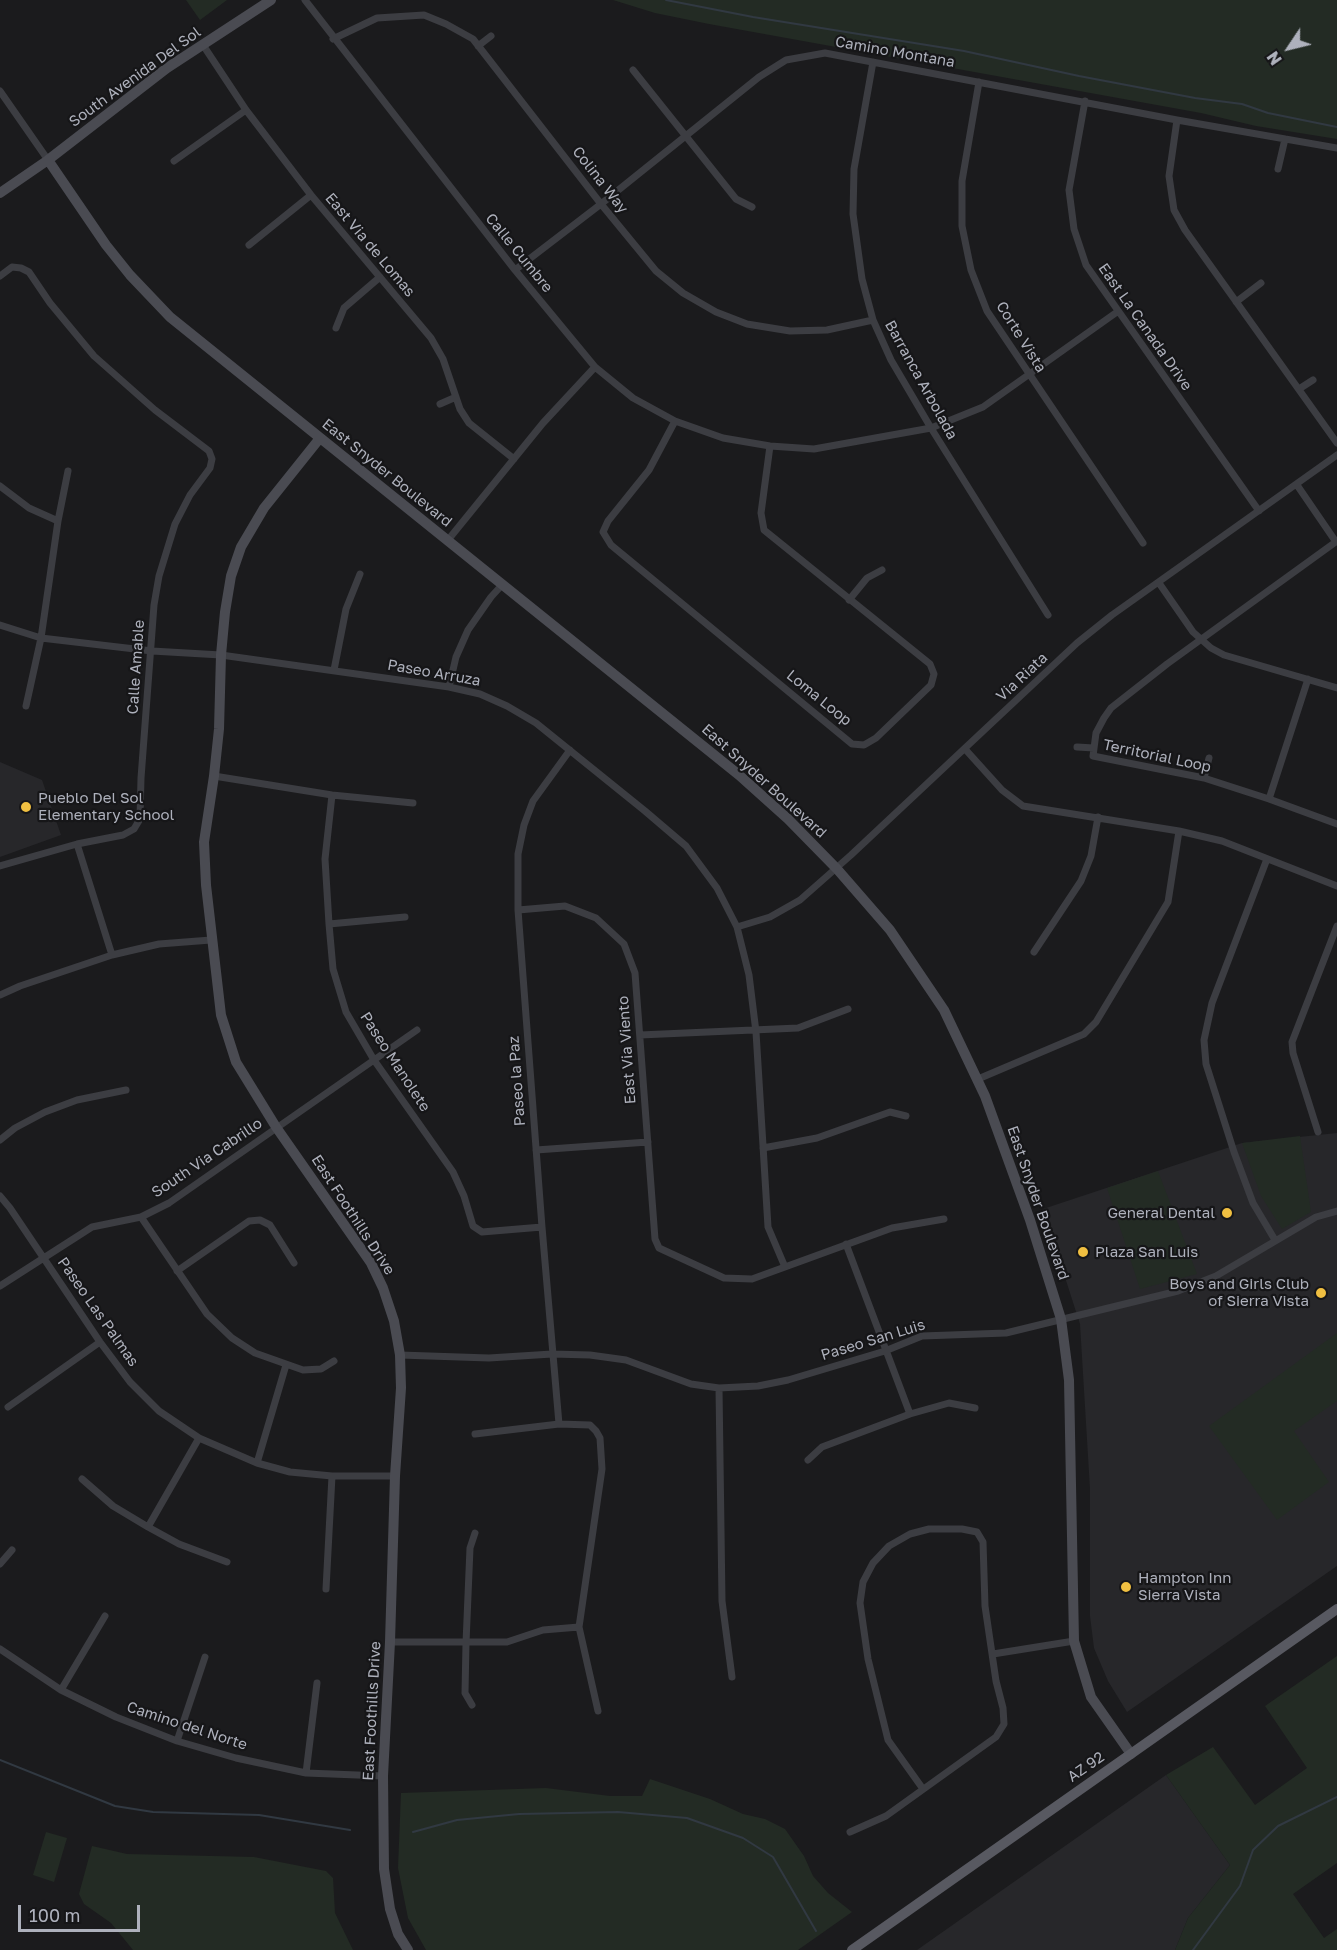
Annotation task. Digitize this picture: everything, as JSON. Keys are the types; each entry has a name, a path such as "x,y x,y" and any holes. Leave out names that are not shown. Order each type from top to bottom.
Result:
{"main road":[{"name":"AZ 92","path":"852,1950 1337,1609"}],"street":[{"name":"South Avenida Del Sol","path":"48,160 167,68 271,0"},
{"name":"Calle Cumbre","path":"305,0 333,39 515,270 595,368 633,398 675,422 723,438 770,446 814,449 931,428 983,407 1117,312"},
{"name":"Colina Way","path":"333,39 377,18 424,15 446,24 472,39 656,271 683,293 716,312 747,324 790,331 827,330 873,320"},
{"path":"478,46 492,36"},
{"name":"East Via de Lomas","path":"203,45 246,110 311,195 431,338 443,359 460,410 470,423 514,459"},
{"name":"Camino Montana","path":"515,270 759,77 786,60 825,53 1337,148"},
{"name":"Barranca Arbolada","path":"873,62 854,169 854,214 861,279 873,320 891,360 931,428 1048,615"},
{"path":"633,70 736,199 752,207"},
{"name":"Corte Vista","path":"979,82 962,181 962,226 971,270 987,311 1143,543"},
{"name":"East Snyder Boulevard","path":"0,91 106,245 130,275 170,317 739,775 788,819 837,869 890,930 945,1010 978,1079 1028,1214 1061,1319 1069,1380 1074,1641 1091,1697 1131,1754"},
{"name":"East La Canada Drive","path":"1085,101 1069,190 1074,229 1086,265 1259,511"},
{"path":"174,162 246,110"},
{"path":"1177,120 1169,176 1174,210 1185,230 1337,443"},
{"path":"1278,169 1285,139"},
{"path":"0,193 48,160"},
{"path":"249,245 311,195"},
{"name":"Calle Amable","path":"0,276 12,267 28,272 50,303 94,356 155,410 209,451 212,459 210,468 190,495 175,524 154,605 140,819 134,829 123,835 77,844 0,866"},
{"path":"336,328 344,308 380,277"},
{"path":"1236,302 1261,283"},
{"path":"448,540 543,423 595,368"},
{"path":"1299,389 1313,380"},
{"path":"440,404 456,397"},
{"name":"Loma Loop","path":"675,422 649,470 608,521 603,532 611,545 852,744 864,745 876,738 931,685 934,675 930,664 764,530 761,513 770,446"},
{"name":"East Foothills Drive","path":"320,438 264,508 241,547 231,576 221,655 219,729 204,842 211,940 221,1015 236,1062 276,1127 370,1263 383,1287 394,1321 400,1354 401,1388 395,1476 383,1776 384,1869 390,1909 398,1934 408,1950"},
{"name":"Via Riata","path":"737,927 770,917 800,900 837,869 1077,643 1112,615 1337,455"},
{"path":"26,706 41,638 58,521 68,471"},
{"path":"1297,485 1337,542"},
{"path":"0,486 29,508 58,521"},
{"name":"Territorial Loop","path":"1337,542 1140,685 1112,708 1096,733 1093,756 1204,778 1337,824"},
{"path":"849,600 867,578 882,570"},
{"path":"334,670 346,609 360,574"},
{"path":"1159,583 1201,641 1224,655 1337,688"},
{"path":"449,687 456,657 468,630 502,585"},
{"name":"Paseo Arruza","path":"0,625 41,638 152,651 221,655 449,687 480,694 507,706 536,723 570,750 686,846 717,888 737,927 749,975 756,1032 768,1227 786,1267"},
{"path":"1269,799 1308,679"},
{"path":"1077,747 1094,748"},
{"path":"965,749 1002,790 1023,806 1179,831 1222,841 1337,886"},
{"name":"Paseo la Paz","path":"559,1424 518,910 518,854 524,825 533,801 570,750"},
{"path":"1204,778 1209,759"},
{"path":"214,776 332,795 413,803"},
{"name":"Paseo Manolete","path":"332,795 325,859 329,924 333,969 346,1012 374,1060 453,1172 464,1196 473,1226 482,1232 542,1227"},
{"path":"1034,952 1081,881 1091,856 1098,817"},
{"path":"978,1079 1084,1035 1096,1022 1168,902 1179,831"},
{"path":"77,844 112,955"},
{"path":"1267,859 1212,1003 1204,1040 1206,1064 1234,1152 1254,1203 1275,1240"},
{"name":"East Via Viento","path":"518,910 565,906 596,918 624,944 635,973 655,1239 659,1248 724,1278 752,1279 892,1228 944,1219"},
{"path":"329,924 405,917"},
{"path":"1318,1132 1293,1053 1292,1042 1334,940 1337,926"},
{"path":"0,995 112,955 159,944 211,940"},
{"path":"639,1035 798,1029 848,1009"},
{"name":"South Via Cabrillo","path":"0,1286 92,1227 141,1217 169,1203 417,1030"},
{"path":"0,1140 15,1128 45,1112 77,1100 126,1090"},
{"path":"763,1148 817,1138 890,1112 906,1116"},
{"path":"536,1150 648,1142"},
{"name":"Paseo Las Palmas","path":"0,1196 100,1342 130,1382 159,1411 199,1438 257,1463 290,1472 332,1476 395,1476"},
{"name":"Paseo San Luis","path":"400,1354 489,1358 552,1354 590,1355 626,1360 691,1384 719,1388 758,1386 788,1380 885,1351 922,1336 1006,1333 1178,1291 1216,1276 1316,1217 1337,1210"},
{"path":"141,1217 207,1314 232,1338 255,1353 303,1370 321,1369 334,1361"},
{"path":"177,1271 249,1221 260,1220 270,1225 294,1263"},
{"path":"846,1244 910,1414"},
{"path":"8,1407 100,1342"},
{"path":"257,1463 286,1365"},
{"path":"719,1388 722,1601 732,1677"},
{"path":"808,1460 822,1447 910,1414 949,1403 975,1408"},
{"path":"475,1434 559,1424 590,1425 597,1431 600,1438 602,1469 579,1627 598,1711"},
{"path":"148,1527 199,1438"},
{"path":"326,1589 332,1476"},
{"path":"82,1479 113,1506 148,1527 179,1544 227,1562"},
{"path":"850,1832 886,1816 996,1737 1004,1724 985,1606 983,1542 977,1532 962,1529 929,1529 910,1534 889,1546 873,1563 863,1582 860,1603 868,1659 888,1740 922,1789"},
{"path":"472,1705 465,1693 470,1548 475,1533"},
{"path":"0,1564 12,1550"},
{"path":"61,1690 105,1616"},
{"path":"390,1642 507,1642 543,1630 579,1627"},
{"path":"993,1654 1074,1641"},
{"name":"Camino del Norte","path":"0,1649 61,1690 116,1717 177,1741 236,1758 306,1773 383,1776"},
{"path":"177,1741 206,1657"},
{"path":"306,1773 317,1683"}],"shaded area":[{"path":"186,0 227,0 200,20"},
{"path":"613,0 1337,0 1337,139 1256,126 1201,113 709,24 655,13"},
{"name":"Pueblo Del Sol Elementary School","path":"0,762 42,780 61,835 0,857"},
{"path":"1337,1133 1337,1566 1127,1712 1108,1681 1094,1648 1090,1616 1090,1489 1080,1324 1043,1209 1242,1143"},
{"path":"1300,1136 1311,1212 1282,1229 1261,1196 1242,1143"},
{"path":"1158,1171 1197,1274 1140,1289 1107,1188"},
{"path":"1337,1333 1337,1401 1294,1431 1329,1482 1277,1520 1209,1426"},
{"path":"1337,1656 1337,1863 1293,1894 1324,1938 1337,1929 1337,1950 1175,1950 1188,1918 1230,1865 1166,1775 1213,1747 1255,1805 1307,1768 1265,1706"},
{"path":"1166,1775 1230,1865 1188,1918 1175,1950 917,1950"},
{"path":"650,1779 710,1799 743,1814 765,1819 785,1829 804,1856 813,1876 828,1893 852,1912 798,1950 426,1950 408,1918 398,1868 401,1793 546,1788 610,1796 642,1796"},
{"path":"46,1832 67,1838 54,1882 33,1875"},
{"path":"92,1846 127,1854 254,1857 326,1871 333,1878 335,1913 353,1950 133,1950 111,1923 84,1904 79,1894"}],"waterway":[{"path":"666,0 753,17 964,51 1079,76 1195,98 1242,104 1268,113 1337,127"},
{"path":"0,1760 115,1806 153,1812 259,1815 350,1830"},
{"path":"1193,1950 1240,1886 1253,1850 1278,1826 1337,1797"},
{"path":"413,1832 457,1820 519,1814 618,1812 687,1818 743,1838 773,1857 816,1931"}],"place":[{"name":"Pueblo Del Sol Elementary School","path":"26,807"},
{"name":"General Dental","path":"1227,1213"},
{"name":"Plaza San Luis","path":"1083,1252"},
{"name":"Boys and Girls Club of Sierra Vista","path":"1321,1293"},
{"name":"Hampton Inn Sierra Vista","path":"1126,1587"}]}
